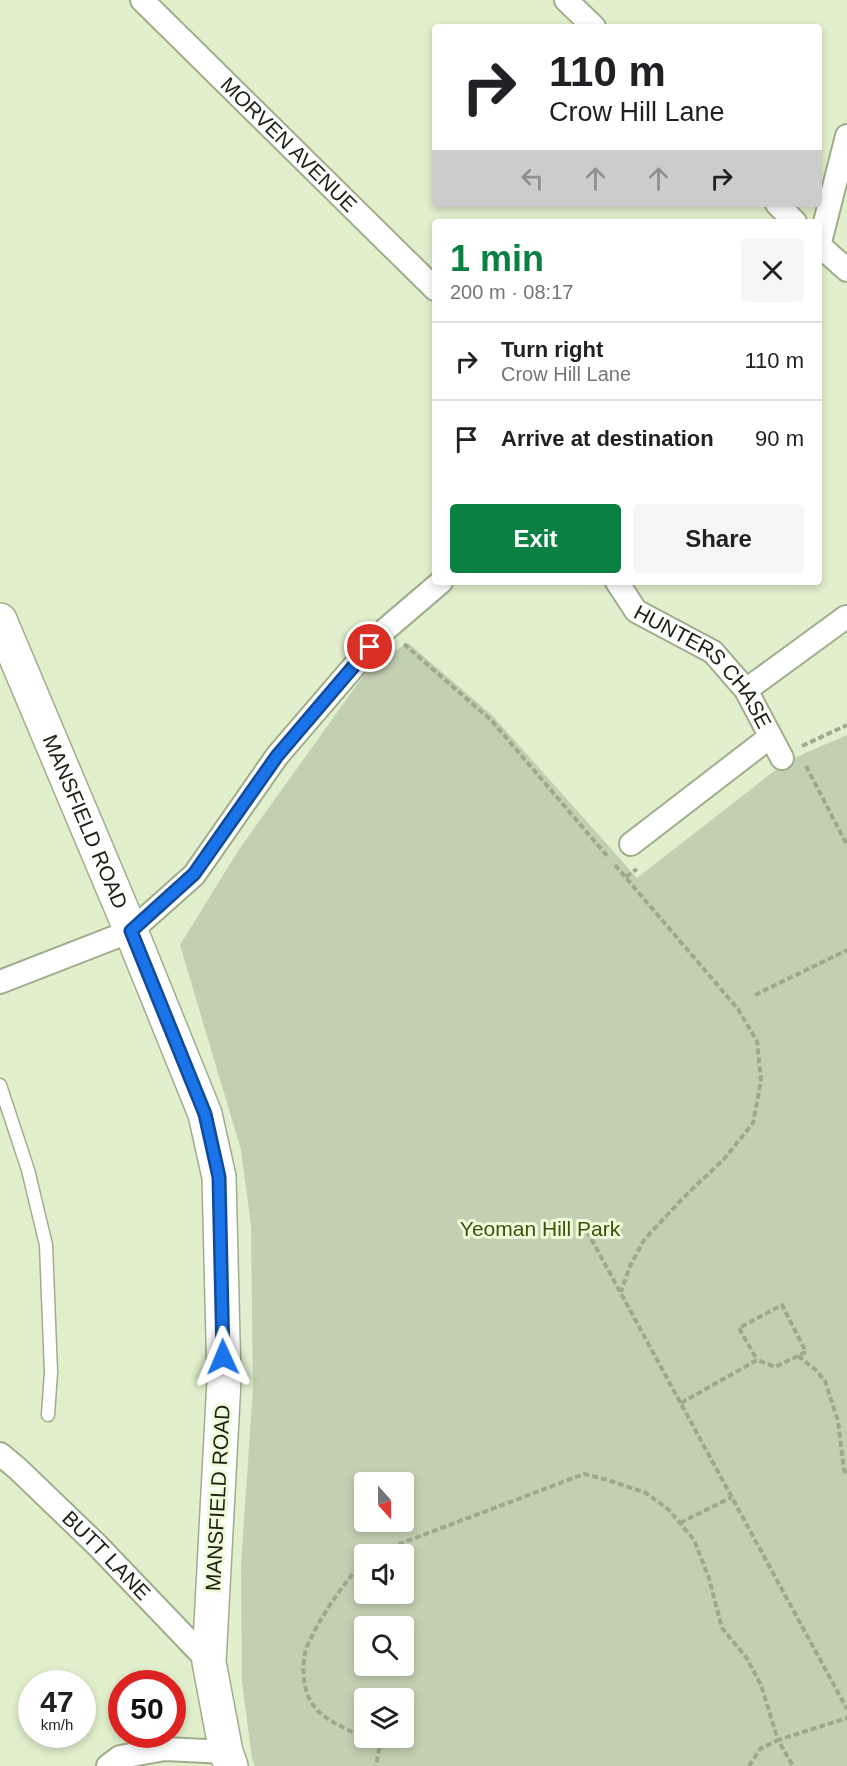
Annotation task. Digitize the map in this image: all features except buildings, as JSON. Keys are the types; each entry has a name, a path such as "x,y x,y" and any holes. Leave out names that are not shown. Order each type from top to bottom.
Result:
{"main road":[{"name":"MANSFIELD ROAD","path":"0,620 205,1114 219,1177 224,1380 209,1662 228,1759"}],"street":[{"name":"MORVEN AVENUE","path":"142,0 432,287"},
{"path":"566,0 591,24"},
{"path":"822,233 847,136"},
{"path":"780,207 792,219"},
{"path":"822,248 847,270"},
{"path":"0,982 131,931 194,874 277,756 386,629 437,585"},
{"name":"HUNTERS CHASE","path":"619,585 636,611 713,652 746,690 782,758"},
{"path":"746,690 846,617"},
{"path":"631,844 770,737"},
{"name":"BUTT LANE","path":"0,1455 18,1469 98,1546 209,1662"},
{"path":"108,1766 120,1757 165,1749 228,1759"}],"lane":[{"path":"0,1085 28,1170 46,1245 51,1372 48,1415"}],"path":[{"path":"386,629 491,720 738,1009 757,1041 761,1081 753,1123 724,1159 682,1198 644,1240 630,1266 621,1292"},
{"path":"806,765 847,845"},
{"path":"755,995 847,950"},
{"path":"587,1231 846,1706"},
{"path":"782,1305 806,1352 775,1367 757,1360 740,1328 782,1305"},
{"path":"798,1356 816,1370 825,1381 838,1421 844,1470 847,1474"},
{"path":"681,1403 757,1360"},
{"path":"399,1544 584,1474 646,1493 669,1510 694,1540 709,1578 722,1628 746,1657 761,1685 778,1740 793,1766"},
{"path":"680,1523 732,1497"},
{"path":"354,1572 341,1587 318,1623 305,1652 303,1678 309,1700 320,1713 368,1739 379,1749 376,1766"},
{"path":"749,1766 760,1749 778,1740 847,1718"}],"green space":[{"name":"Yeoman Hill Park","path":"408,643 492,715 637,878 787,761 847,735 847,1766 255,1766 242,1682 241,1565 253,1389 251,1225 241,1150 180,945 238,851 371,665"}],"route":[{"path":"223,1357 219,1177 205,1114 131,931 194,874 277,756 370,647"}]}
